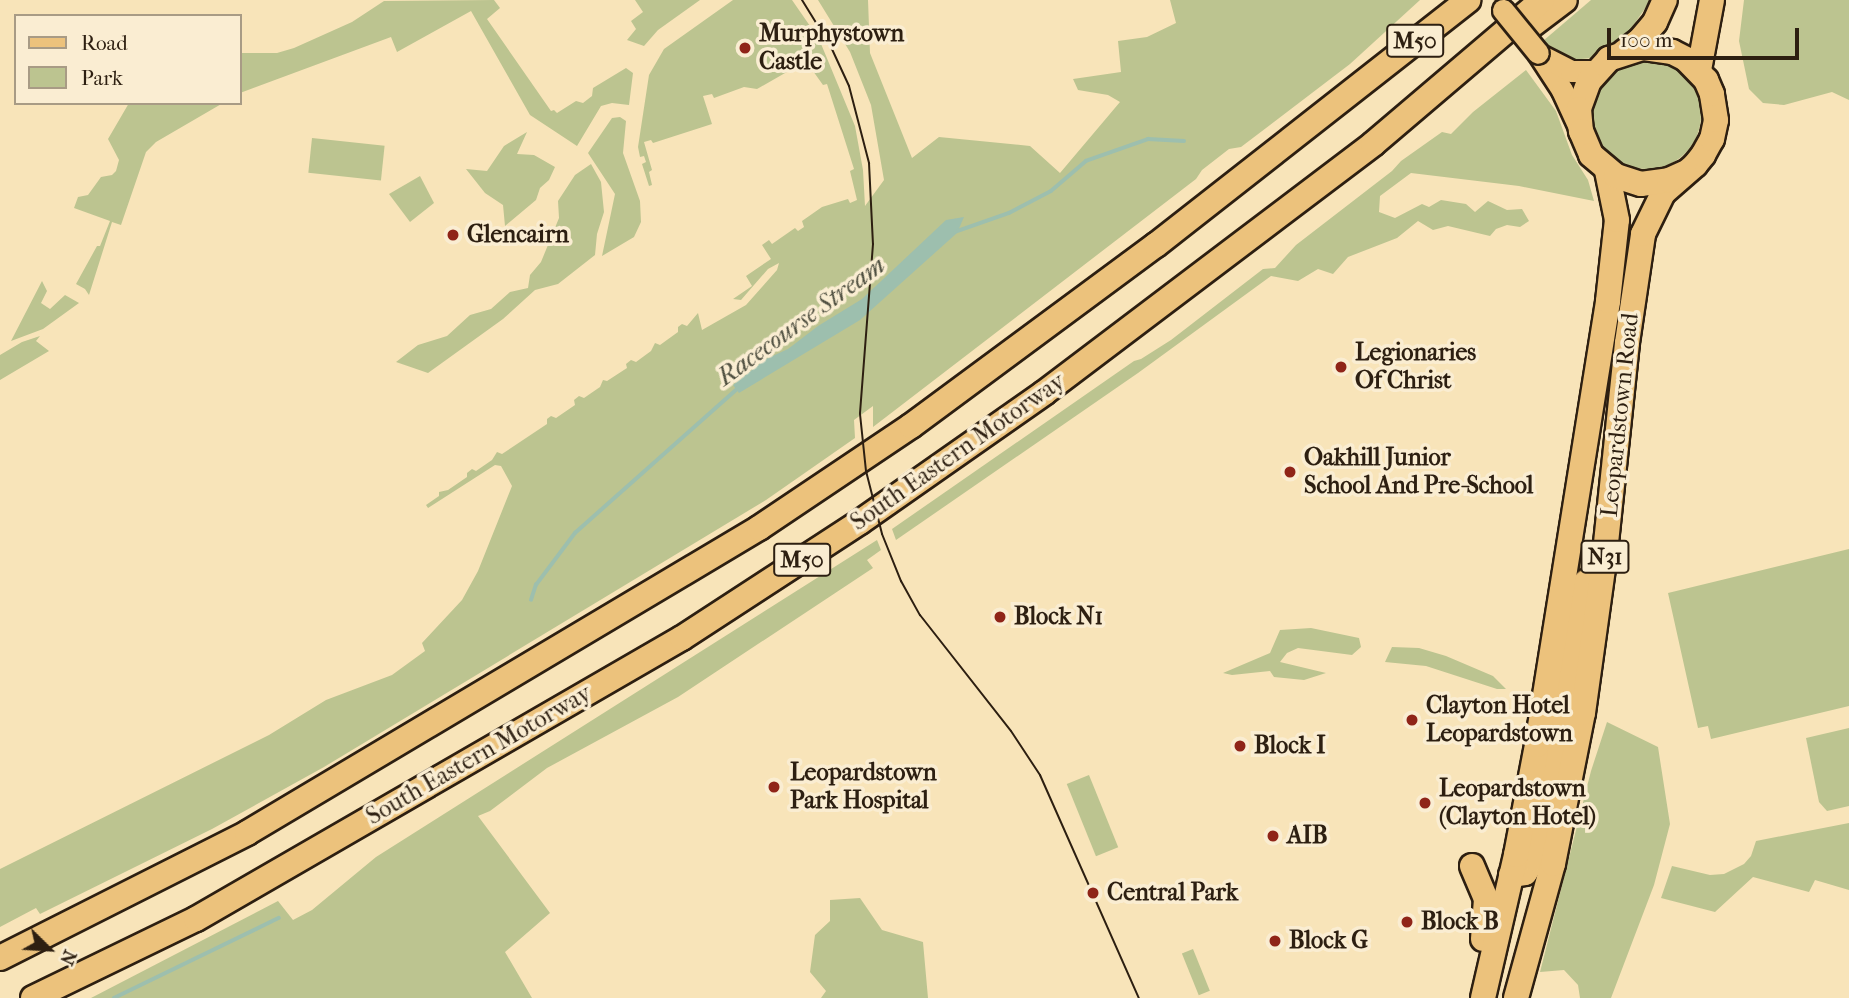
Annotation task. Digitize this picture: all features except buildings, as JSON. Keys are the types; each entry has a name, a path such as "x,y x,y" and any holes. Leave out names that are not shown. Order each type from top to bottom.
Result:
{"highway":[{"path":"1362,83 1448,0"},
{"name":"M50","path":"1362,83 1469,0"},
{"name":"South Eastern Motorway","path":"33,998 195,919 682,638 860,522 1044,393 1373,144 1542,0"},
{"path":"1373,144 1565,0"},
{"path":"1596,71 1640,40 1655,22 1665,0"},
{"path":"1623,52 1657,48 1672,52 1699,71 1712,0"},
{"name":"Leopardstown Road","path":"1483,998 1511,875 1555,639 1613,270 1618,220 1606,170 1591,155 1581,131 1582,96 1596,71"},
{"name":"Leopardstown Road","path":"1516,998 1557,847 1585,703 1604,562 1627,343 1643,234 1663,193 1703,155 1716,120 1712,94 1699,71"},
{"name":"South Eastern Motorway","path":"0,958 247,833 759,528 911,426 1066,312 1362,83"},
{"path":"1606,170 1626,181 1641,184 1669,180 1685,173"},
{"path":"1511,875 1525,873 1532,865 1541,831 1627,343"},
{"path":"1472,866 1483,888 1487,910 1473,998"}],"main road":[{"name":"Leopardstown Road","path":"1494,0 1538,53 1562,90 1581,131"},
{"name":"Leopardstown Road","path":"1538,53 1559,67 1596,71"}],"green space":[{"path":"494,0 500,8 487,19 551,111 557,113 576,101 583,103 592,96 593,88 626,68 633,73 629,105 612,103 601,106 577,146 530,115 471,11 397,52 391,37 242,92 242,53 277,53 294,48 352,22 384,1"},
{"path":"635,0 700,0 658,30 644,46 627,40 636,29 631,21 643,12"},
{"path":"733,0 792,0 819,39 855,126 863,170 865,206 884,180 871,105 850,52 818,0 868,0 870,53 912,158 939,137 1030,146 1060,173 1120,102 1108,95 1078,90 1073,79 1121,72 1118,41 1147,37 1176,23 1170,0 1420,0 1350,64 1241,147 1229,149 1202,170 1196,179 873,427 873,406 854,420 855,438 766,500 324,767 212,829 40,914 36,908 0,927 0,869 269,735 326,700 392,675 425,651 422,643 462,600 478,571 512,486 501,466 495,465 428,508 426,505 439,496 439,492 448,490 467,477 467,473 472,469 476,471 492,460 497,452 502,454 547,424 547,419 551,416 556,418 575,405 574,400 579,396 584,398 600,387 603,380 607,381 627,368 626,364 631,360 636,362 651,351 655,343 660,345 678,332 678,327 682,324 687,326 698,313 702,330 746,305 777,270 779,263 768,269 741,300 733,299 752,286 746,276 771,259 762,245 769,240 772,244 795,228 798,231 804,227 802,221 822,207 848,199 850,203 857,200 850,171 854,169 827,84 823,85 803,57 797,61 799,65 757,89 744,87 714,98 712,94 703,96 712,124 653,143 651,140 644,142 652,170 649,172 652,185 649,186 642,164 646,162 644,156 640,157 638,147 649,75 664,49"},
{"path":"1591,0 1651,0 1630,30 1592,58 1571,60 1555,53 1543,41"},
{"path":"1744,0 1849,0 1849,100 1832,92 1784,105 1763,103 1749,89 1739,41"},
{"path":"1647,61 1668,65 1685,77 1697,94 1701,115 1697,136 1685,153 1668,165 1647,169 1626,165 1609,153 1597,136 1593,115 1597,94 1609,77 1626,65"},
{"path":"1526,70 1556,111 1572,155 1588,180 1594,201 1519,186 1411,173 1380,196 1379,212 1395,218 1422,204 1429,207 1441,200 1466,204 1475,212 1488,201 1507,210 1522,209 1529,221 1520,227 1507,225 1496,229 1490,236 1448,226 1433,230 1418,221 1397,238 1348,257 1333,274 1318,269 1298,281 1271,276 1138,373 896,540 892,529 1134,361 1171,340 1263,269 1275,268 1296,245 1392,171 1401,161 1442,132 1451,134 1473,112"},
{"path":"128,105 220,105 156,142 146,152 121,225 112,222 89,295 76,284 97,246 100,246 110,221 74,208 78,197 88,195 101,177 112,175 116,171 119,160 108,139"},
{"path":"620,117 626,121 623,153 640,201 641,222 634,237 602,256 615,194 588,153 612,118"},
{"path":"527,132 517,154 534,155 555,167 549,180 540,188 536,200 505,226 503,205 485,193 466,169 487,171 504,146"},
{"path":"312,138 385,146 381,180 308,173"},
{"path":"591,164 601,182 604,212 597,234 595,255 558,284 535,290 503,319 428,373 396,362 418,345 447,336 470,315 491,309 510,292 528,288 530,275 541,262 559,218 558,201 575,175"},
{"path":"420,176 434,203 410,222 389,194"},
{"path":"42,281 47,291 41,303 50,309 65,295 79,303 43,329 11,341"},
{"path":"40,336 36,341 49,351 0,380 0,355 22,342"},
{"path":"877,540 881,550 867,560 873,568 678,697 547,768 490,811 478,816 550,913 505,952 532,998 91,998 278,901 293,920 312,910 376,857"},
{"path":"1849,549 1849,706 1711,739 1708,726 1698,728 1668,593"},
{"path":"1311,628 1359,638 1361,647 1352,655 1298,648 1287,653 1280,662 1326,673 1304,680 1274,677 1270,671 1232,675 1223,673 1270,653 1280,630"},
{"path":"1392,647 1419,648 1446,656 1493,676 1506,689 1497,689 1426,666 1385,662"},
{"path":"1607,722 1658,747 1670,824 1654,885 1611,998 1580,998 1578,985 1564,970 1540,972 1591,771"},
{"path":"1849,728 1849,806 1827,811 1819,802 1806,738"},
{"path":"1089,775 1118,847 1096,856 1067,784"},
{"path":"1849,823 1849,890 1815,880 1809,892 1753,877 1715,912 1661,898 1672,866 1710,875 1724,874 1744,864 1751,856 1756,841"},
{"path":"860,898 882,930 923,942 928,998 821,998 826,991 810,972 815,935 830,921 830,900"},
{"path":"1193,949 1210,991 1199,995 1182,953"}],"shaded area":[{"path":"964,217 957,233 860,320 739,393 733,385 766,359 788,349 818,326 862,299 946,220"}],"waterway":[{"name":"Racecourse Stream","path":"955,232 1009,213 1051,191 1086,161 1148,139 1184,141"},
{"name":"Racecourse Stream","path":"531,600 536,585 575,533 737,389"},
{"name":"Racecourse Stream","path":"114,998 279,918"}],"tram line":[{"path":"802,0 831,47 849,86 869,163 873,244 860,414 866,471 882,534 901,581 920,615 1011,731 1040,775 1139,998"}],"place":[{"name":"Murphystown Castle","path":"745,48"},
{"name":"Glencairn","path":"453,235"},
{"name":"Legionaries Of Christ","path":"1341,367"},
{"name":"Oakhill Junior School And Pre-School","path":"1290,472"},
{"name":"Block N1","path":"1000,617"},
{"name":"Clayton Hotel Leopardstown","path":"1412,720"},
{"name":"Block I","path":"1240,746"},
{"name":"Leopardstown Park Hospital","path":"774,787"},
{"name":"Leopardstown (Clayton Hotel)","path":"1425,803"},
{"name":"AIB","path":"1273,836"},
{"name":"Central Park","path":"1093,893"},
{"name":"Block B","path":"1407,922"},
{"name":"Block G","path":"1275,941"}]}
